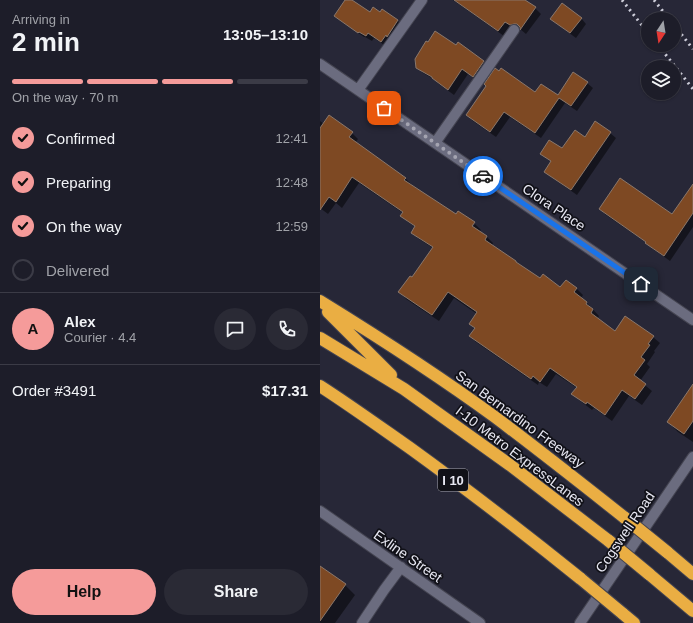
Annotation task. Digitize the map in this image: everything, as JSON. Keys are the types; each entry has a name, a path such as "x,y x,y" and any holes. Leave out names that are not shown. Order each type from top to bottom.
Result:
{"highway":[{"path":"320,303 404,389"},
{"name":"San Bernardino Freeway","path":"320,303 383,341 495,417 555,462 693,574"},
{"name":"I-10 Metro ExpressLanes","path":"320,338 404,389 510,465 609,542 693,611"},
{"name":"I 10","path":"320,386 376,424 509,522 634,623"}],"street":[{"path":"358,90 422,0"},
{"path":"435,143 514,30"},
{"name":"Clora Place","path":"320,64 693,320"},
{"name":"Cogswell Road","path":"580,623 690,469 693,457"},
{"name":"Exline Street","path":"320,511 480,623"},
{"path":"362,623 401,568"}],"building":[{"path":"345,0 352,0 370,12 373,7 380,12 382,9 398,20 387,37 386,35 381,42 368,33 366,36 359,32 358,33 334,16"},
{"path":"454,0 525,0 536,7 520,30 520,27 517,24 510,25 505,22 498,31"},
{"path":"562,3 582,18 570,33 550,19"},
{"path":"435,31 456,45 458,42 484,61 473,77 462,69 448,90 432,77 416,68 415,59 426,41 428,42"},
{"path":"495,68 499,71 501,68 535,92 541,84 558,95 573,72 588,82 571,106 559,98 535,133 504,112 490,132 466,115 486,86 484,84"},
{"path":"329,115 353,132 349,137 406,178 404,180 456,214 458,211 475,222 472,226 487,236 485,240 516,262 540,278 543,274 560,287 566,280 577,288 574,292 587,302 586,304 593,309 591,313 615,331 625,316 654,336 648,344 650,345 641,357 645,360 634,375 646,384 635,399 622,390 605,415 587,402 586,404 571,394 577,387 550,368 540,382 533,376 531,379 469,336 475,328 469,324 477,312 448,292 432,315 398,292 410,276 412,277 433,247 411,233 415,226 400,216 403,212 352,177 336,202 329,197 320,210 320,128"},
{"path":"595,121 611,132 571,190 544,172 551,161 540,154 549,140 562,148 575,130 585,137"},
{"path":"620,178 672,214 693,184 693,213 664,256 599,209"},
{"path":"693,384 693,421 684,434 667,422"},
{"path":"320,566 346,584 320,621"}],"railway":[{"path":"622,0 641,24"},
{"path":"654,0 663,12"},
{"path":"681,34 693,49"},
{"path":"664,52 693,89"}],"way so far":[{"path":"384,108 483,176"}],"route":[{"path":"483,176 641,284"}]}
